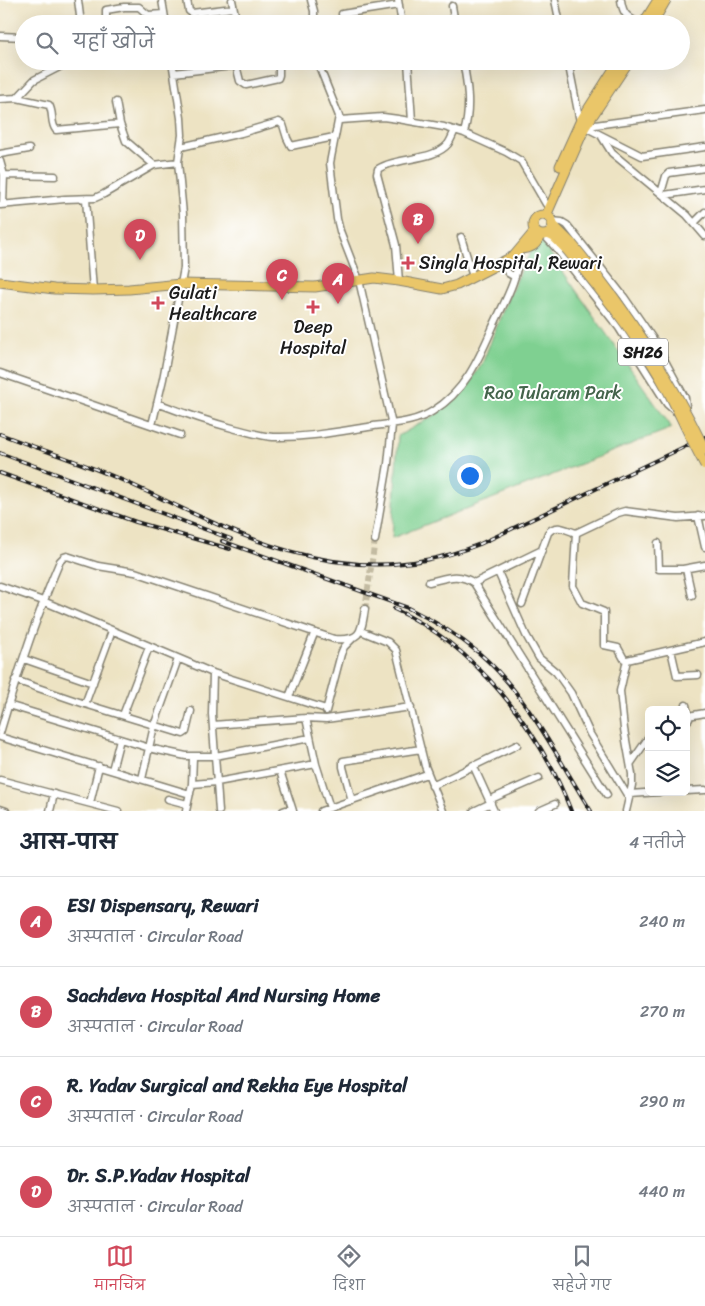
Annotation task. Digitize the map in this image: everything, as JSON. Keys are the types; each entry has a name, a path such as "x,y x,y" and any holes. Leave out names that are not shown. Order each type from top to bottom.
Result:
{"main road":[{"path":"647,15 658,0"},
{"path":"657,15 666,0"},
{"path":"0,282 54,289 93,290 181,284 300,288 374,278 399,280 442,289 448,288 502,263 520,250 531,248 542,234 552,230 546,204 566,152 615,70"},
{"path":"548,219 584,123 622,70"},
{"path":"542,234 533,223 537,218 548,219"},
{"name":"SH26","path":"548,219 650,362 668,392 705,465"},
{"name":"SH26","path":"542,234 554,237 569,247 606,285 656,358 705,450"}],"street":[{"path":"78,0 80,15"},
{"path":"106,15 106,10 124,3 141,7 148,15 164,14 162,0"},
{"path":"187,0 189,11 192,14 233,8"},
{"path":"232,0 234,15"},
{"path":"311,0 314,15"},
{"path":"555,0 558,15"},
{"path":"622,0 622,11 626,15"},
{"path":"342,14 399,2 401,15"},
{"path":"452,6 454,15"},
{"path":"0,36 15,37"},
{"path":"17,98 34,80 53,70"},
{"path":"152,425 184,268 184,241 178,162 181,147 182,118 174,70"},
{"path":"174,73 193,70"},
{"path":"239,70 240,82 246,85 278,78 279,70"},
{"path":"321,70 340,120 334,137 330,163 337,219 360,280 392,425 388,464 375,540"},
{"path":"409,70 412,121"},
{"path":"464,133 469,111 465,70"},
{"path":"570,70 584,123 602,137 642,156 705,147"},
{"path":"0,99 17,98 49,105 53,127 56,130 120,124"},
{"path":"116,102 120,124 126,141 154,165"},
{"path":"584,123 595,125 705,110"},
{"path":"340,120 383,118 412,121 464,133 521,161 546,204"},
{"path":"181,147 278,122 284,125 286,138 291,146 334,137"},
{"path":"399,280 396,245 378,169 434,152 448,144 455,130"},
{"path":"602,137 612,153 687,215 705,236"},
{"path":"0,154 29,149"},
{"path":"0,161 4,175 2,205 95,198 154,165 178,162"},
{"path":"663,194 666,176 669,173 705,168"},
{"path":"4,175 55,176"},
{"path":"663,194 705,189"},
{"path":"86,199 93,290"},
{"path":"694,223 705,212"},
{"path":"542,234 555,247 619,328 667,404 675,411 682,410 686,406 685,398 653,339 640,320 568,225 548,219"},
{"path":"461,237 473,277"},
{"path":"157,403 206,421 272,437 320,435 392,425 414,420 433,412 463,384 477,363 515,277 520,250"},
{"path":"502,263 508,272 515,277"},
{"path":"0,373 180,435"},
{"path":"522,604 548,533 553,528 557,527 576,533 622,512 671,518 701,516 705,546"},
{"path":"576,533 573,586 582,603 604,612 604,644 618,648 624,659 627,660"},
{"path":"658,543 659,569 686,569 705,565"},
{"path":"474,584 542,550"},
{"path":"0,733 15,680 43,601 60,560 67,556 90,564 135,572 314,634 334,639 353,638"},
{"path":"686,569 692,596"},
{"path":"498,572 526,635 539,658 556,672 571,693 590,734 630,796"},
{"path":"430,582 460,576 474,584 607,795"},
{"path":"0,586 43,601 213,673 326,709"},
{"path":"326,719 326,709 341,654 344,647 361,632 364,609"},
{"path":"85,704 112,631"},
{"path":"361,632 388,642 394,647 400,663 427,774 443,811"},
{"path":"289,697 314,634"},
{"path":"627,660 705,642"},
{"path":"122,715 149,647"},
{"path":"671,650 677,676 698,675"},
{"path":"24,658 93,683"},
{"path":"142,779 154,726 178,659"},
{"path":"626,811 632,786 620,691 627,660"},
{"path":"213,673 213,725 219,811"},
{"path":"15,680 154,726 185,734 191,711"},
{"path":"8,706 120,740 192,757 215,756 310,738"},
{"path":"213,725 306,718 326,719 411,707"},
{"path":"690,718 705,713"},
{"path":"306,718 316,764 330,808"},
{"path":"0,737 190,794"},
{"path":"112,770 120,740"},
{"path":"630,763 645,742"},
{"path":"432,786 517,745"},
{"path":"352,801 343,761 421,748"},
{"path":"168,799 186,807 192,784 192,757"},
{"path":"192,784 217,782 316,764"},
{"path":"90,803 99,766"},
{"path":"473,766 494,811"},
{"path":"280,771 293,809 283,811"},
{"path":"321,811 427,774"},
{"path":"474,811 539,778"},
{"path":"0,780 118,811"},
{"path":"690,791 705,790"},
{"path":"50,811 54,794"},
{"path":"630,796 645,794"},
{"path":"539,811 555,804"},
{"path":"0,809 5,811"}],"green space":[{"name":"Rao Tularam Park","path":"537,238 543,243 672,428 392,538 398,436 435,415 468,385 482,364 507,300"}],"tunnel":[{"path":"365,609 375,540"}],"railway":[{"path":"0,434 109,474 232,531 269,545 307,556 345,563 384,564 432,559 480,544 705,437"},
{"path":"0,453 231,539"},
{"path":"0,473 136,522 230,549"},
{"path":"222,541 408,608 462,640 479,653 512,687 540,728 591,811"},
{"path":"394,609 424,625 451,644 477,667 501,693 523,721 542,750 571,811"}],"place":[{"name":"Sachdeva Hospital And Nursing Home","path":"418,244"},
{"name":"Dr. S.P.Yadav Hospital","path":"140,260"},
{"name":"Singla Hospital, Rewari","path":"408,263"},
{"name":"R. Yadav Surgical and Rekha Eye Hospital","path":"282,300"},
{"name":"Gulati Healthcare","path":"158,303"},
{"name":"ESI Dispensary, Rewari","path":"338,304"},
{"name":"Deep Hospital","path":"313,307"}]}
